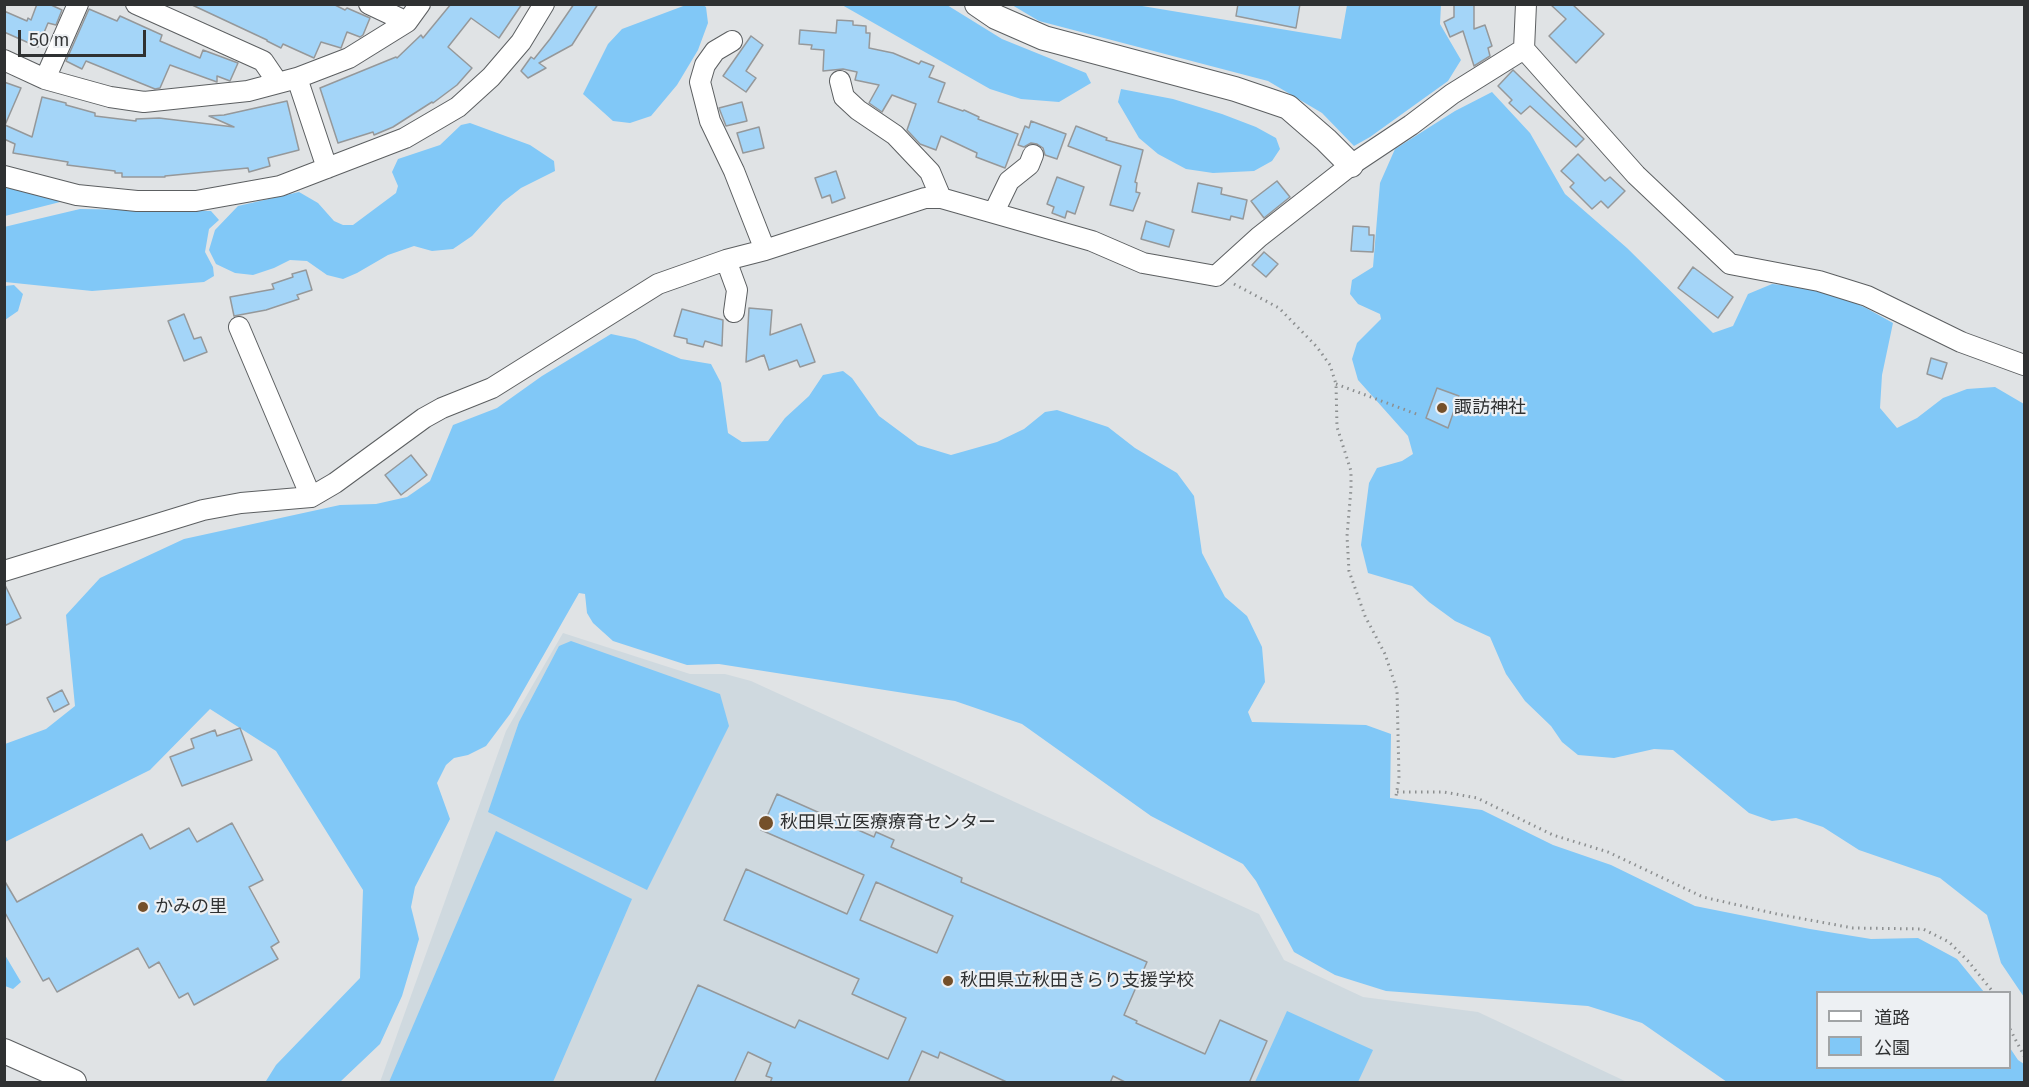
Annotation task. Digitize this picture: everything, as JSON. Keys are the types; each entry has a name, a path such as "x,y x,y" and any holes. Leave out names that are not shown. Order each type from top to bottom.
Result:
{"street":[{"path":"45,79 78,4"},
{"path":"136,4 263,61 287,81 327,168"},
{"path":"369,4 407,22"},
{"path":"4,60 45,79 110,97 144,102 248,91 287,81 349,58 407,22 420,4"},
{"path":"4,176 77,195 137,201 196,201 280,186 405,138 458,107 491,77 521,42 544,4"},
{"path":"977,4 996,17 1044,38 1235,89 1287,107 1351,165"},
{"path":"1526,4 1524,49 1636,175 1730,264 1819,281 1867,296 1961,342 2025,365"},
{"path":"732,41 715,51 705,65 699,82 710,121 734,171 765,250"},
{"path":"4,570 203,510 241,502 311,497 335,483 424,418 442,408 492,388 658,284 726,260 765,250 925,198 941,198 1105,245 1143,263 1216,276 1259,237 1351,165 1452,94 1524,49"},
{"path":"840,81 844,97 858,110 895,135 930,172 941,198"},
{"path":"994,212 1009,181 1029,165 1033,155"},
{"path":"726,260 737,290 735,312"},
{"path":"239,327 311,497"},
{"path":"4,1051 74,1083"}],"path":[{"path":"1216,276 1279,308 1317,347 1330,364 1336,384 1337,427 1351,471 1347,536 1349,571 1365,616 1385,654 1397,690 1399,778 1396,794 1444,792 1477,798 1553,835 1608,852 1703,897 1853,928 1923,929 1949,942 1968,961 1991,991"},
{"path":"1336,384 1419,415"},
{"path":"2011,1031 2025,1056"}],"shaded area":[{"name":"秋田県立医療療育センター","path":"563,633 690,674 725,674 751,681 1259,914 1284,960 1363,997 1478,1012 1627,1082 380,1082 506,731"}],"green space":[{"path":"686,5 706,7 708,23 698,50 677,85 651,116 630,123 613,121 583,94 608,44 622,29"},
{"path":"842,5 947,5 1002,39 1086,73 1091,83 1059,102 1021,99 990,89"},
{"path":"1012,5 1136,5 1341,39 1347,5 1441,5 1440,24 1461,60 1448,81 1354,146 1322,113 1268,81 1039,21"},
{"path":"1121,89 1173,99 1222,114 1256,127 1276,138 1280,149 1272,161 1254,171 1213,173 1186,169 1158,154 1139,138 1118,102"},
{"path":"1492,92 1530,133 1565,194 1627,248 1713,333 1733,326 1748,294 1772,284 1824,289 1893,323 1882,375 1880,408 1897,428 1917,418 1943,398 1967,389 1995,387 2024,404 2024,997 2001,963 1987,915 1940,878 1859,850 1823,827 1796,818 1772,821 1749,813 1673,750 1654,749 1614,758 1578,755 1562,742 1551,726 1525,701 1506,674 1490,637 1455,621 1412,586 1368,573 1361,545 1369,483 1377,468 1402,461 1413,454 1408,436 1358,380 1352,359 1357,343 1381,319 1380,314 1358,304 1350,294 1352,280 1373,267 1380,183 1395,149 1455,111"},
{"path":"470,123 530,145 554,161 555,171 521,188 503,202 472,236 453,249 432,251 414,246 388,255 343,279 327,275 307,261 290,260 253,275 235,273 216,264 209,250 215,230 238,206 299,192 318,203 334,221 343,225 353,225 396,193 398,186 392,172 398,159 440,145 461,125"},
{"path":"4,183 64,201 5,216"},
{"path":"80,209 211,211 219,220 209,229 205,252 213,267 214,276 204,282 92,291 5,282 4,227"},
{"path":"14,285 23,294 18,311 5,320 5,286"},
{"path":"611,334 635,339 681,359 711,364 721,383 728,433 742,442 768,441 785,418 809,396 823,375 843,371 852,378 879,416 918,445 951,455 997,442 1024,429 1045,412 1057,410 1108,427 1135,448 1177,473 1194,496 1202,553 1225,597 1247,616 1262,647 1265,682 1248,712 1252,722 1366,725 1391,734 1390,798 1482,810 1553,845 1611,865 1695,906 1871,939 1918,938 1957,959 1983,991 1816,991 1816,1069 2011,1069 2011,1050 2024,1064 2024,1082 1727,1082 1642,1023 1588,1006 1386,991 1335,975 1294,952 1256,881 1243,864 1151,816 1022,724 955,701 719,664 687,665 613,641 593,623 587,613 585,594 579,593 510,714 486,746 468,755 454,758 446,765 437,783 450,819 415,887 411,907 419,939 402,996 380,1044 340,1082 268,1082 266,1081 276,1065 360,978 363,890 276,751 210,709 150,770 5,842 5,744 46,729 75,706 66,615 100,578 184,539 340,505 376,504 407,497 430,481 453,425 497,408 542,376"},
{"path":"571,641 720,694 729,726 647,890 488,812 519,722 559,646"},
{"path":"496,831 632,899 553,1082 389,1082"},
{"path":"5,955 21,982 13,989 5,986"},
{"path":"1287,1011 1373,1050 1358,1082 1255,1082"}],"building":[{"path":"37,4 49,4 62,10 56,25 48,23 38,47 4,32 4,11 27,21 28,18 31,20"},
{"path":"190,4 333,4 370,18 363,35 360,37 347,32 341,48 321,42 314,58 283,44 281,48"},
{"path":"451,4 522,4 499,38 471,18 448,47 472,68 457,85 433,103 393,127 374,135 373,132 338,143 320,88 397,58 421,35 423,38"},
{"path":"574,4 598,4 572,45 539,63 546,68 528,78 521,71 531,57 534,59 550,39"},
{"path":"1238,4 1300,4 1296,28 1236,16"},
{"path":"1454,4 1474,4 1474,29 1485,25 1492,46 1488,48 1490,56 1474,66 1463,31 1450,37 1444,22 1454,17"},
{"path":"1550,4 1572,4 1604,34 1576,63 1549,36 1566,19"},
{"path":"89,9 117,21 120,16 162,35 160,41 200,58 203,50 238,63 230,81 217,76 217,82 170,65 160,88 155,89 86,61 82,69 66,61"},
{"path":"837,20 853,21 853,25 866,26 866,33 870,33 869,48 893,53 919,64 921,61 934,66 929,77 945,83 938,102 964,110 979,117 978,119 1018,134 1005,168 976,157 977,153 941,136 936,150 920,144 907,130 916,104 892,95 882,112 869,103 879,85 855,80 857,72 843,69 823,71 824,50 811,49 812,45 799,44 800,30 836,33"},
{"path":"751,36 763,45 746,71 756,78 746,92 723,76"},
{"path":"1513,70 1584,139 1576,147 1530,106 1521,114 1509,103 1512,100 1498,86"},
{"path":"4,82 21,88 5,125 32,137 42,97 95,113 95,116 136,121 136,119 159,118 234,127 209,116 224,115 287,101 299,150 268,158 270,166 249,172 248,168 165,177 122,177 122,173 115,173 115,171 67,165 68,162 13,153 15,144 4,139"},
{"path":"742,102 747,121 726,126 719,108"},
{"path":"1031,121 1066,134 1057,159 1045,155 1043,148 1037,144 1031,143 1024,147 1018,145 1025,126 1029,128"},
{"path":"1076,126 1107,138 1106,140 1143,150 1135,182 1137,183 1136,192 1140,193 1133,211 1110,205 1121,166 1068,146"},
{"path":"759,127 764,148 743,153 737,133"},
{"path":"1578,154 1605,181 1610,177 1625,191 1608,208 1601,201 1592,209 1570,187 1574,183 1561,171"},
{"path":"836,171 845,198 832,203 830,195 822,198 815,178"},
{"path":"1057,177 1084,187 1075,214 1067,211 1065,218 1052,213 1054,207 1047,204"},
{"path":"1277,181 1290,197 1264,218 1251,201"},
{"path":"1198,183 1222,188 1221,194 1247,200 1243,219 1231,216 1230,220 1192,212"},
{"path":"1146,221 1174,230 1169,247 1141,239"},
{"path":"1353,226 1369,227 1369,235 1374,235 1373,252 1351,251"},
{"path":"1264,252 1278,264 1266,277 1252,265"},
{"path":"1693,267 1733,297 1718,318 1678,288"},
{"path":"306,270 312,290 297,295 299,299 266,310 234,316 230,297 274,289 272,284"},
{"path":"749,308 772,310 770,335 801,324 815,362 800,367 797,360 769,370 764,355 746,362"},
{"path":"682,309 723,320 722,346 705,341 703,347 687,343 687,339 674,336"},
{"path":"184,314 194,339 201,337 207,352 184,361 168,321"},
{"path":"1931,358 1947,363 1942,379 1927,374"},
{"name":"諏訪神社","path":"1437,388 1459,396 1448,428 1426,418"},
{"path":"411,455 427,475 401,495 385,475"},
{"path":"4,583 21,618 4,626"},
{"path":"62,690 69,704 54,712 47,698"},
{"path":"240,728 252,760 182,786 170,757 194,748 191,739 215,730 217,736"},
{"path":"777,794 874,837 876,832 894,840 891,847 962,878 961,882 1147,962 1124,1015 1137,1021 1136,1023 1205,1054 1220,1020 1267,1041 1249,1083 1127,1083 1113,1076 1110,1083 1009,1083 940,1052 938,1058 922,1051 908,1083 770,1083 772,1078 766,1076 771,1063 748,1052 734,1083 654,1083 698,985 795,1028 799,1020 888,1059 906,1018 852,994 859,979 724,920 746,869 847,914 864,875 761,830","holes":["876,882 953,916 937,953 860,920"]},
{"name":"かみの里","path":"232,823 263,880 249,887 279,942 271,947 278,959 194,1005 188,993 179,998 159,962 149,968 138,948 57,992 49,978 43,981 4,911 4,880 17,902 142,834 150,849 189,828 197,842"}],"place":[{"name":"諏訪神社","path":"1442,408"},
{"name":"秋田県立医療療育センター","path":"766,823"},
{"name":"かみの里","path":"143,907"},
{"name":"秋田県立秋田きらり支援学校","path":"948,981"}]}
